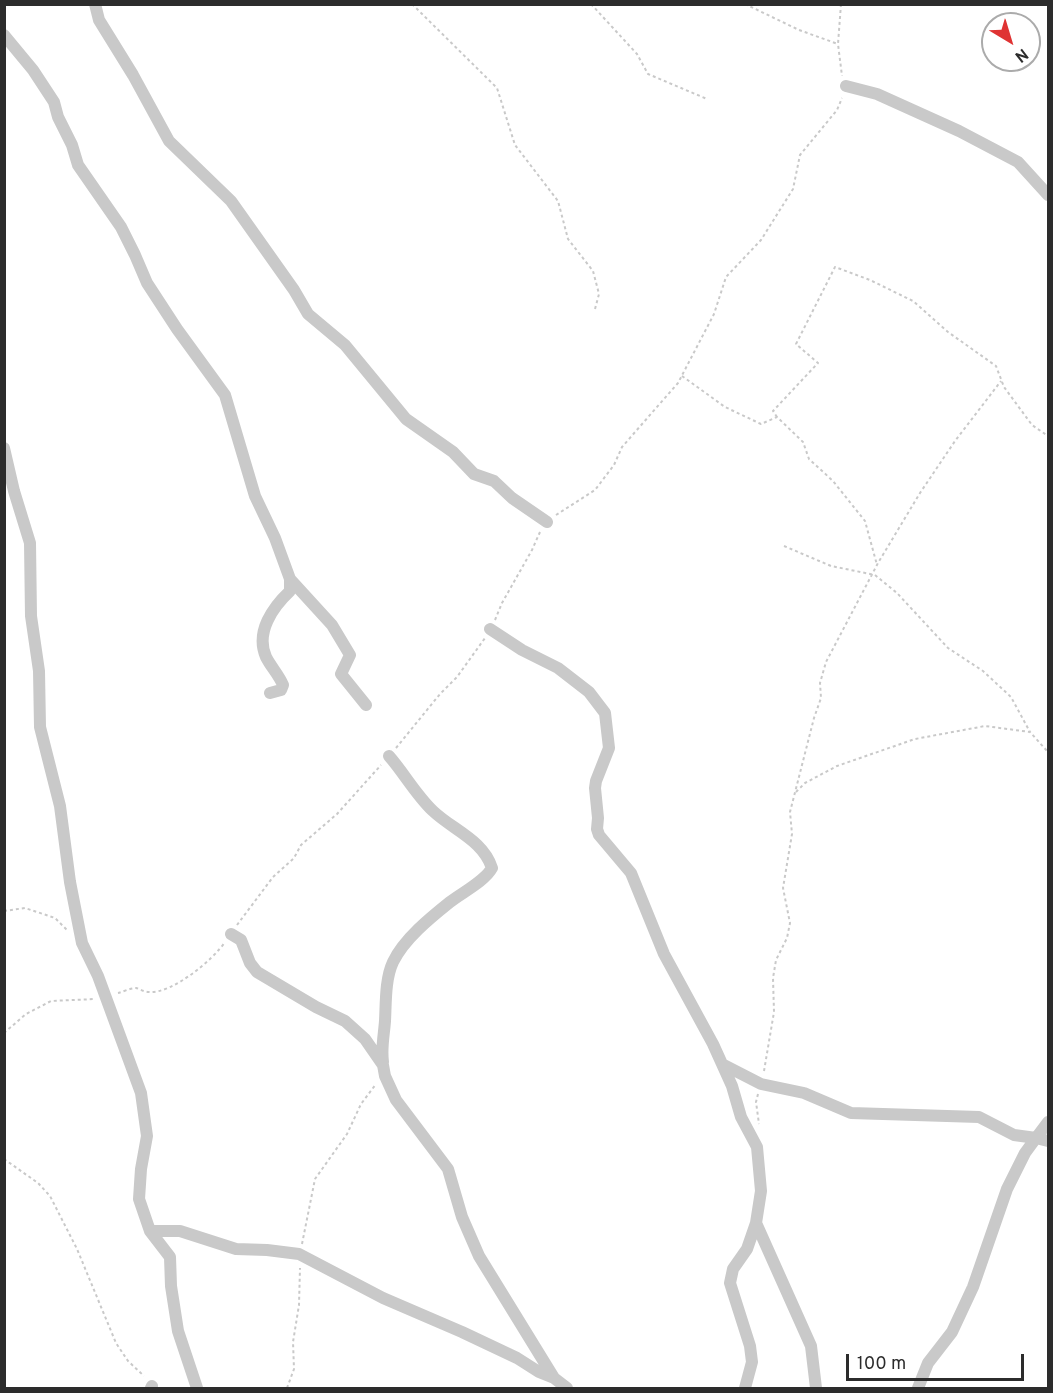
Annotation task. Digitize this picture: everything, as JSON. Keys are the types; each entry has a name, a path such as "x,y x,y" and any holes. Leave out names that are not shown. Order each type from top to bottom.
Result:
{"street":[{"path":"95,4 99,20 133,75 169,141 231,201 294,290 308,314 345,345 406,419 453,452 474,474 494,481 512,498 548,522"},
{"path":"4,35 33,70 54,102 78,165 121,227 147,283 225,395 255,496 275,538 290,579 290,591 276,603 267,618 263,642 266,656 283,685 280,690 270,693"},
{"path":"846,86 877,94 959,131 1018,162 1048,195"},
{"path":"4,448 30,543 31,616 39,671 40,727 60,806 70,882 82,943 98,976 141,1093 147,1136 139,1199 150,1231 170,1257 171,1286 178,1331 197,1389"},
{"path":"290,579 319,608 344,644 350,655 341,674 366,705"},
{"path":"490,629 522,650 558,668 589,693 606,713 609,748 596,781 599,835 631,873 664,954 709,1035 732,1086 741,1117 757,1147 761,1191 756,1223 747,1249 733,1269 730,1283 750,1346 752,1362 745,1389"},
{"path":"384,1070 382,1049 386,992 392,963 408,941 442,909 487,877 492,868 489,858 475,842 431,809 389,756"},
{"path":"231,934 241,940 250,963 257,972 345,1021 365,1039 384,1070 396,1100 448,1169 462,1217 478,1256 554,1378 567,1389"},
{"path":"722,1064 761,1084 804,1093 851,1113 979,1117 1014,1135 1042,1140"},
{"path":"918,1389 928,1363 952,1332 973,1287 1007,1189 1025,1153 1042,1140 1048,1122"},
{"path":"756,1223 811,1346 816,1389"},
{"path":"150,1231 180,1232 236,1249 299,1254 383,1299 462,1332 554,1378"}],"path":[{"path":"412,4 497,88 515,145 558,201 568,239 592,271 599,294 595,309"},
{"path":"591,4 637,54 648,74 706,99"},
{"path":"745,4 799,30 838,44"},
{"path":"4,1033 26,1014 51,1001 90,1000 134,988 148,993 162,990 199,968 220,950 273,877 294,858 301,845 337,814 457,677 490,629 532,550 537,535 548,522 595,490 614,465 622,447 662,404 682,376 714,314 726,278 761,240 793,189 801,155 837,110 846,86 841,74 838,44 842,4"},
{"path":"877,565 865,521 833,481 808,459 803,442 773,411 818,363 796,344 835,267 870,280 913,301 948,332 996,366 1004,387 1032,425 1048,436"},
{"path":"682,376 725,407 761,424 777,417"},
{"path":"757,1147 760,1131 756,1102 774,1012 773,978 776,960 787,938 790,923 783,888 792,834 790,812 821,698 820,683 826,662 877,565 920,493 955,441 1001,381"},
{"path":"784,546 831,567 872,574 897,592 948,648 983,671 1011,697 1030,732 1048,752"},
{"path":"794,794 805,783 837,766 915,740 985,726 1030,732"},
{"path":"4,911 25,908 55,918 82,943"},
{"path":"287,1389 294,1369 293,1342 301,1276 299,1254 315,1179 346,1134 361,1104 384,1070"},
{"path":"4,1159 38,1183 50,1196 77,1249 116,1343 128,1361 152,1387"}]}
